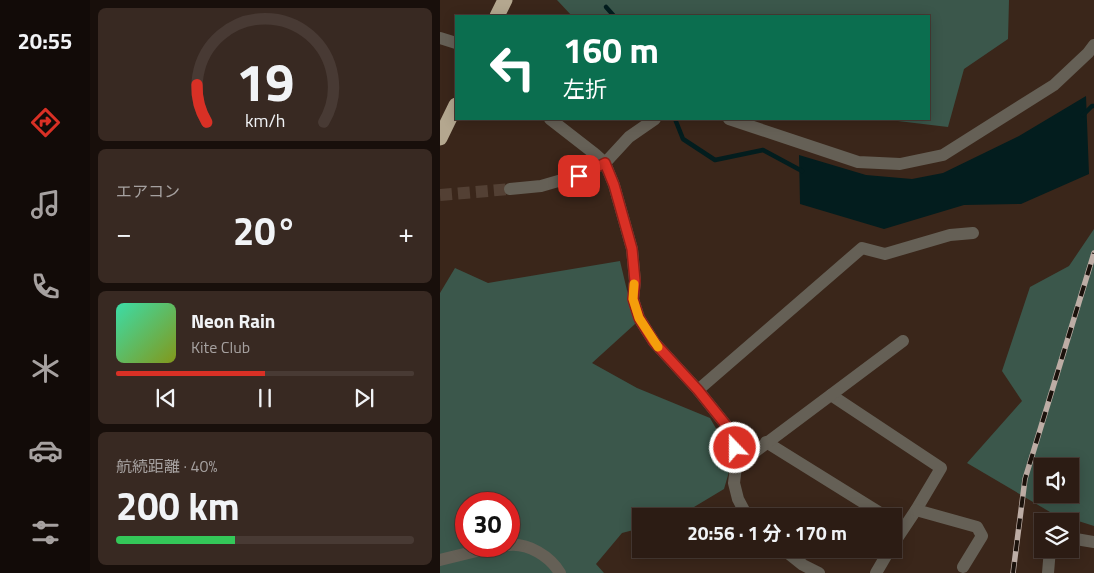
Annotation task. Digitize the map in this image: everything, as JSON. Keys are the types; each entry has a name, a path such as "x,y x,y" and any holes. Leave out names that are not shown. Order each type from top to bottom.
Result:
{"highway":[{"path":"498,15 505,0"},
{"path":"440,138 455,107"}],"street":[{"path":"440,38 455,43"},
{"path":"732,120 858,162 900,164 944,155 1054,85 1088,54 1094,45"},
{"path":"551,120 605,163 614,185 632,249 635,281 633,299 639,318 654,342 698,390 734,435 736,466 734,484 743,508"},
{"path":"510,189 541,186 579,176 605,163 629,137 654,120"},
{"path":"698,390 862,248 885,254 950,236 972,232"},
{"path":"736,466 903,341"},
{"path":"830,395 941,468 916,510 902,521"},
{"path":"766,442 872,508"},
{"path":"916,510 977,527 982,536 963,567"},
{"path":"1079,540 1094,542"},
{"path":"520,545 544,555 555,565 560,573"},
{"path":"440,560 455,556"},
{"path":"794,558 818,573"},
{"path":"876,573 885,558"},
{"path":"1048,573 1049,558"}],"green space":[{"path":"557,0 1009,0 1008,39 964,69 948,127 889,120 930,120 930,15 571,15"},
{"path":"1094,229 1094,526 1079,521 1079,513 1053,513 1035,503 1079,503 1079,458 1034,458 1034,503 967,463 1022,401 1002,371 1030,287 1069,266"},
{"path":"620,261 635,324 592,363 637,388 710,418 733,458 724,489 692,508 632,508 632,530 622,533 596,564 604,573 440,573 440,293 455,268 488,283"}],"water":[{"path":"1086,96 1089,174 1021,204 964,205 884,229 800,204 799,155 866,175 912,179 943,173 1019,136"}],"waterway":[{"path":"606,7 613,15"},
{"path":"1083,115 1094,106"},
{"path":"675,120 683,139 715,160 763,150 802,171"}],"tunnel":[{"path":"440,195 510,189"}],"railway":[{"path":"1013,573 1025,479 1094,253"}],"slow traffic":[{"path":"634,284 633,299 639,318 658,347"}],"route":[{"path":"579,176 605,163 614,185 632,249 635,281 633,299 639,318 654,342 698,390 734,435 735,448"}]}
